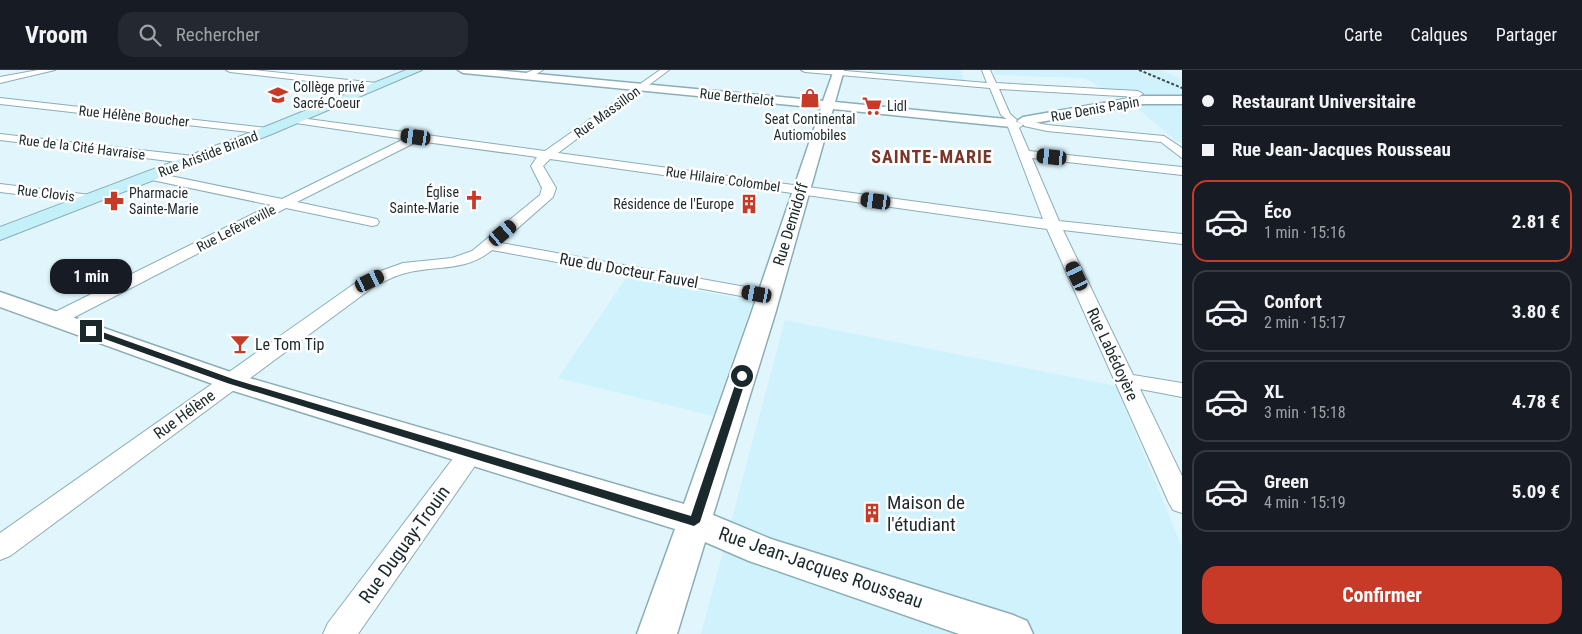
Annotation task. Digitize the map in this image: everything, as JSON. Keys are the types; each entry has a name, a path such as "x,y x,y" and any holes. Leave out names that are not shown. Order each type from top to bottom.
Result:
{"main road":[{"name":"Rue Aristide Briand","path":"0,234 267,131 416,70"}],"street":[{"path":"0,80 50,70"},
{"path":"230,70 377,86"},
{"path":"280,76 297,70"},
{"name":"Rue Berthelot","path":"463,70 827,106 1018,122 1164,139 1182,154"},
{"path":"528,76 539,70"},
{"name":"Rue Massillon","path":"550,155 665,70"},
{"path":"805,70 838,71 994,86 1138,94"},
{"name":"Rue Labédoyère","path":"986,70 1006,115 1018,122 1013,127 1053,225 1182,503"},
{"name":"Rue Demidoff","path":"658,634 803,191 838,71"},
{"path":"0,73 17,77"},
{"name":"Rue Denis Papin","path":"1018,122 1137,100 1182,100"},
{"name":"Rue Hélène Boucher","path":"0,101 267,131"},
{"name":"Rue Hilaire Colombel","path":"293,120 1053,225 1182,239"},
{"name":"Rue Lefèvreville","path":"56,319 416,137"},
{"name":"Rue de la Cité Havraise","path":"0,138 193,160"},
{"path":"1023,154 1182,171"},
{"name":"Rue Hélène","path":"0,548 370,281 403,268 454,262 478,254 546,197 549,188 537,166 550,155"},
{"path":"150,176 372,222"},
{"name":"Rue Clovis","path":"0,188 91,199"},
{"name":"Rue du Docteur Fauvel","path":"489,245 768,296"},
{"name":"Rue Jean-Jacques Rousseau","path":"0,299 230,381 694,522 762,551 1013,634"},
{"path":"1126,380 1182,390"},
{"name":"Rue Duguay-Trouin","path":"338,634 470,454"}],"shaded area":[{"path":"869,70 961,70 965,82 869,73"},
{"path":"993,70 1161,70 1182,79 1182,143 1178,142 1132,104 1145,96 1137,92 1104,90 1085,78 995,75"},
{"path":"626,278 753,301 713,416 558,378"},
{"path":"785,320 1116,386 1182,547 1182,634 701,634"}],"railway":[{"path":"1139,70 1182,88"}],"place":[{"name":"Collège privé Sacré-Coeur","path":"278,95"},
{"name":"Seat Continental Autiomobiles","path":"810,98"},
{"name":"Lidl","path":"872,106"},
{"name":"Église Sainte-Marie","path":"474,200"},
{"name":"Pharmacie Sainte-Marie","path":"114,201"},
{"name":"Résidence de l'Europe","path":"749,204"},
{"name":"Le Tom Tip","path":"240,344"},
{"name":"Maison de l'étudiant","path":"872,513"}],"district":[{"name":"SAINTE-MARIE","path":"932,157"}],"route":[{"path":"91,331 230,381 694,522 742,376"}]}
